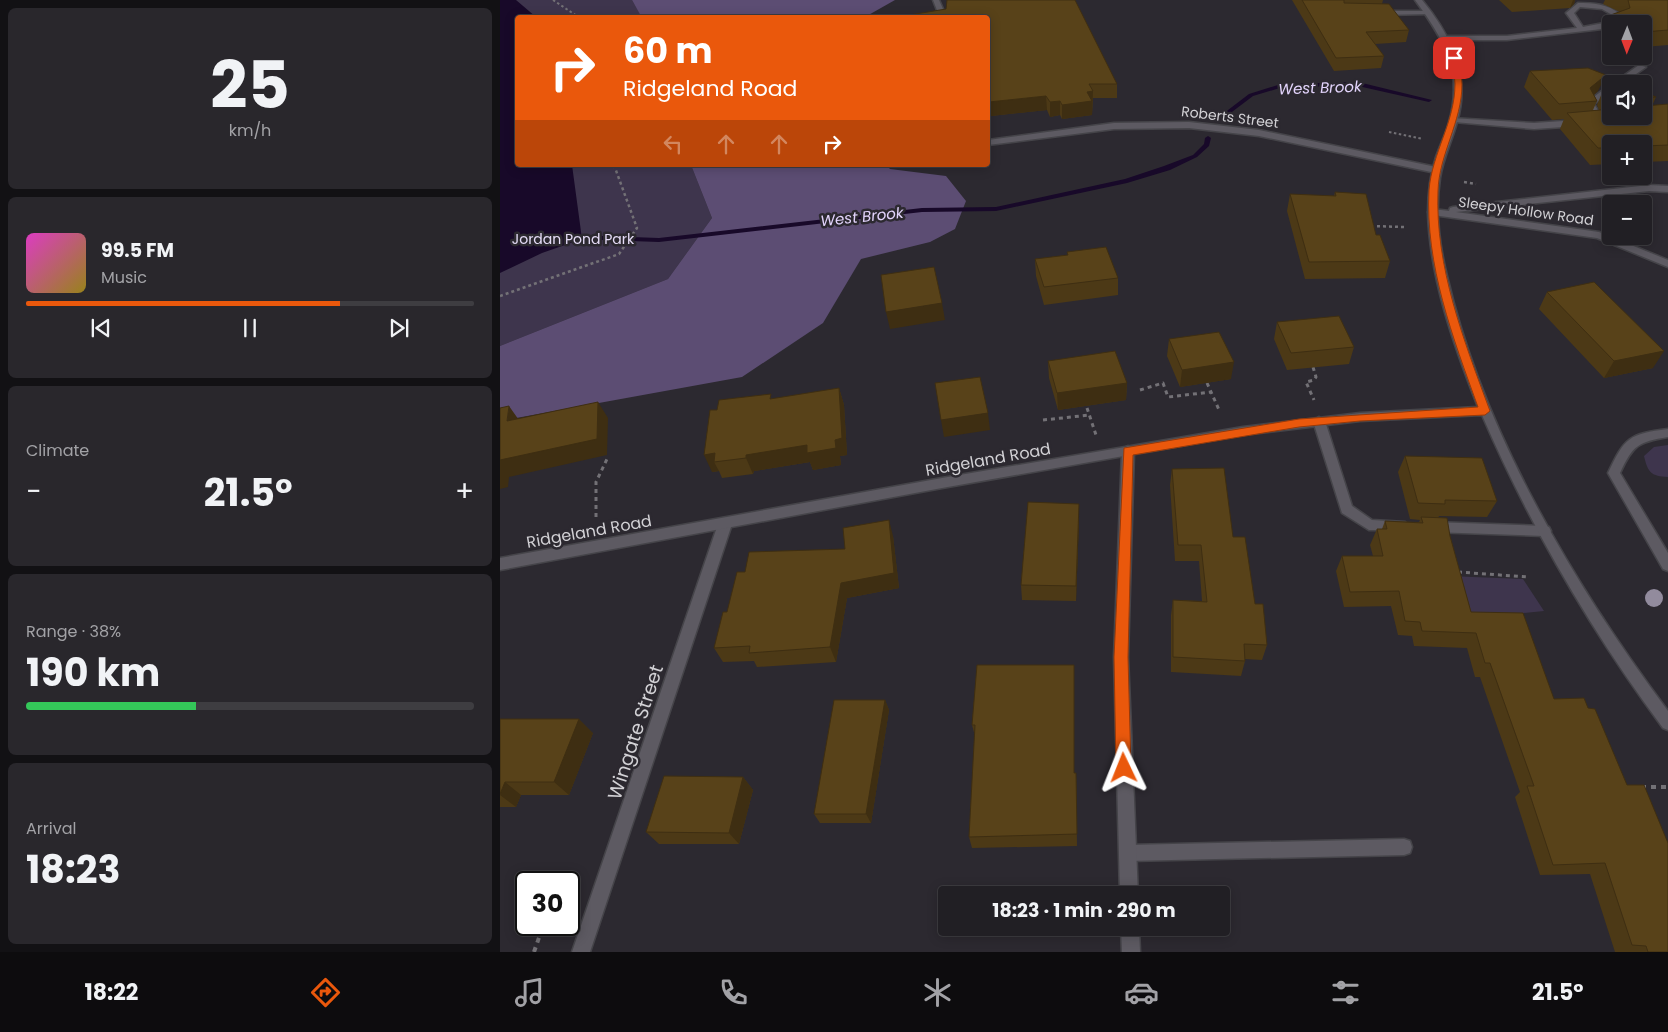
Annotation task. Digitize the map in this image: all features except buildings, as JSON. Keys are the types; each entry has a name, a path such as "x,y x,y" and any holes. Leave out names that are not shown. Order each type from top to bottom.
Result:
{"street":[{"path":"936,0 943,15"},
{"path":"1418,0 1445,38 1454,58 1459,82 1454,120 1436,170 1433,212 1436,249 1444,287 1459,339 1485,411 1510,466 1544,531 1597,620 1668,723"},
{"path":"1581,29 1570,13 1578,5 1597,5 1611,9 1618,15"},
{"path":"1369,13 1428,13"},
{"path":"1445,38 1508,38 1602,26"},
{"path":"1631,75 1642,68"},
{"path":"1596,122 1595,112 1589,104 1602,95"},
{"path":"1454,120 1534,126 1602,121"},
{"name":"Roberts Street","path":"990,143 1114,126 1189,124 1260,133 1436,170"},
{"path":"1433,212 1649,188 1668,189"},
{"name":"Sleepy Hollow Road","path":"1433,212 1599,235 1668,264"},
{"name":"Ridgeland Road","path":"500,564 1243,431 1319,421 1485,411"},
{"path":"1319,421 1347,510 1369,525 1544,531"},
{"path":"1668,433 1644,436 1630,443 1623,452 1614,473 1668,564"},
{"path":"1128,451 1121,663 1129,886"},
{"name":"Wingate Street","path":"581,952 725,524"},
{"path":"1128,853 1404,847"},
{"path":"1130,936 1131,952"}],"path":[{"path":"553,0 576,15"},
{"path":"1388,132 1423,139"},
{"path":"500,296 619,254 638,228 615,167"},
{"path":"1365,226 1404,227"},
{"path":"1313,368 1316,377 1314,380 1306,382 1316,405"},
{"path":"1140,390 1163,382 1168,397 1211,392"},
{"path":"1207,383 1222,418"},
{"path":"1087,408 1098,440"},
{"path":"1043,420 1090,415"},
{"path":"596,517 596,482 608,457"},
{"path":"1456,572 1528,577"},
{"path":"1638,787 1668,787"},
{"path":"534,952 540,936"}],"green space":[{"name":"Jordan Pond Park","path":"500,0 632,0 641,15 515,15 515,167 692,167 712,218 668,279 500,346"},
{"path":"1668,445 1668,477 1658,476 1649,470 1644,456 1654,447"},
{"path":"1448,576 1523,579 1544,611 1468,614 1392,608 1388,598"}],"shaded area":[{"path":"500,0 516,0 534,15 515,15 515,167 572,167 582,239 542,253 500,273"},
{"path":"632,0 895,0 869,15 640,15"},
{"path":"692,167 888,167 890,169 946,176 966,201 955,229 930,242 861,259 823,323 742,377 500,421 500,346 668,279 712,218"}],"waterway":[{"name":"West Brook","path":"1218,120 1251,95 1283,85 1358,84 1429,100"},
{"name":"West Brook","path":"568,240 602,238 659,240 922,210 996,209 1127,181 1167,168 1195,156 1207,145 1208,138"}],"route":[{"path":"1124,768 1121,657 1122,580 1128,451 1299,423 1485,411 1470,374 1444,287 1435,235 1433,212 1436,170 1454,120 1458,94 1459,82 1454,58"}]}
